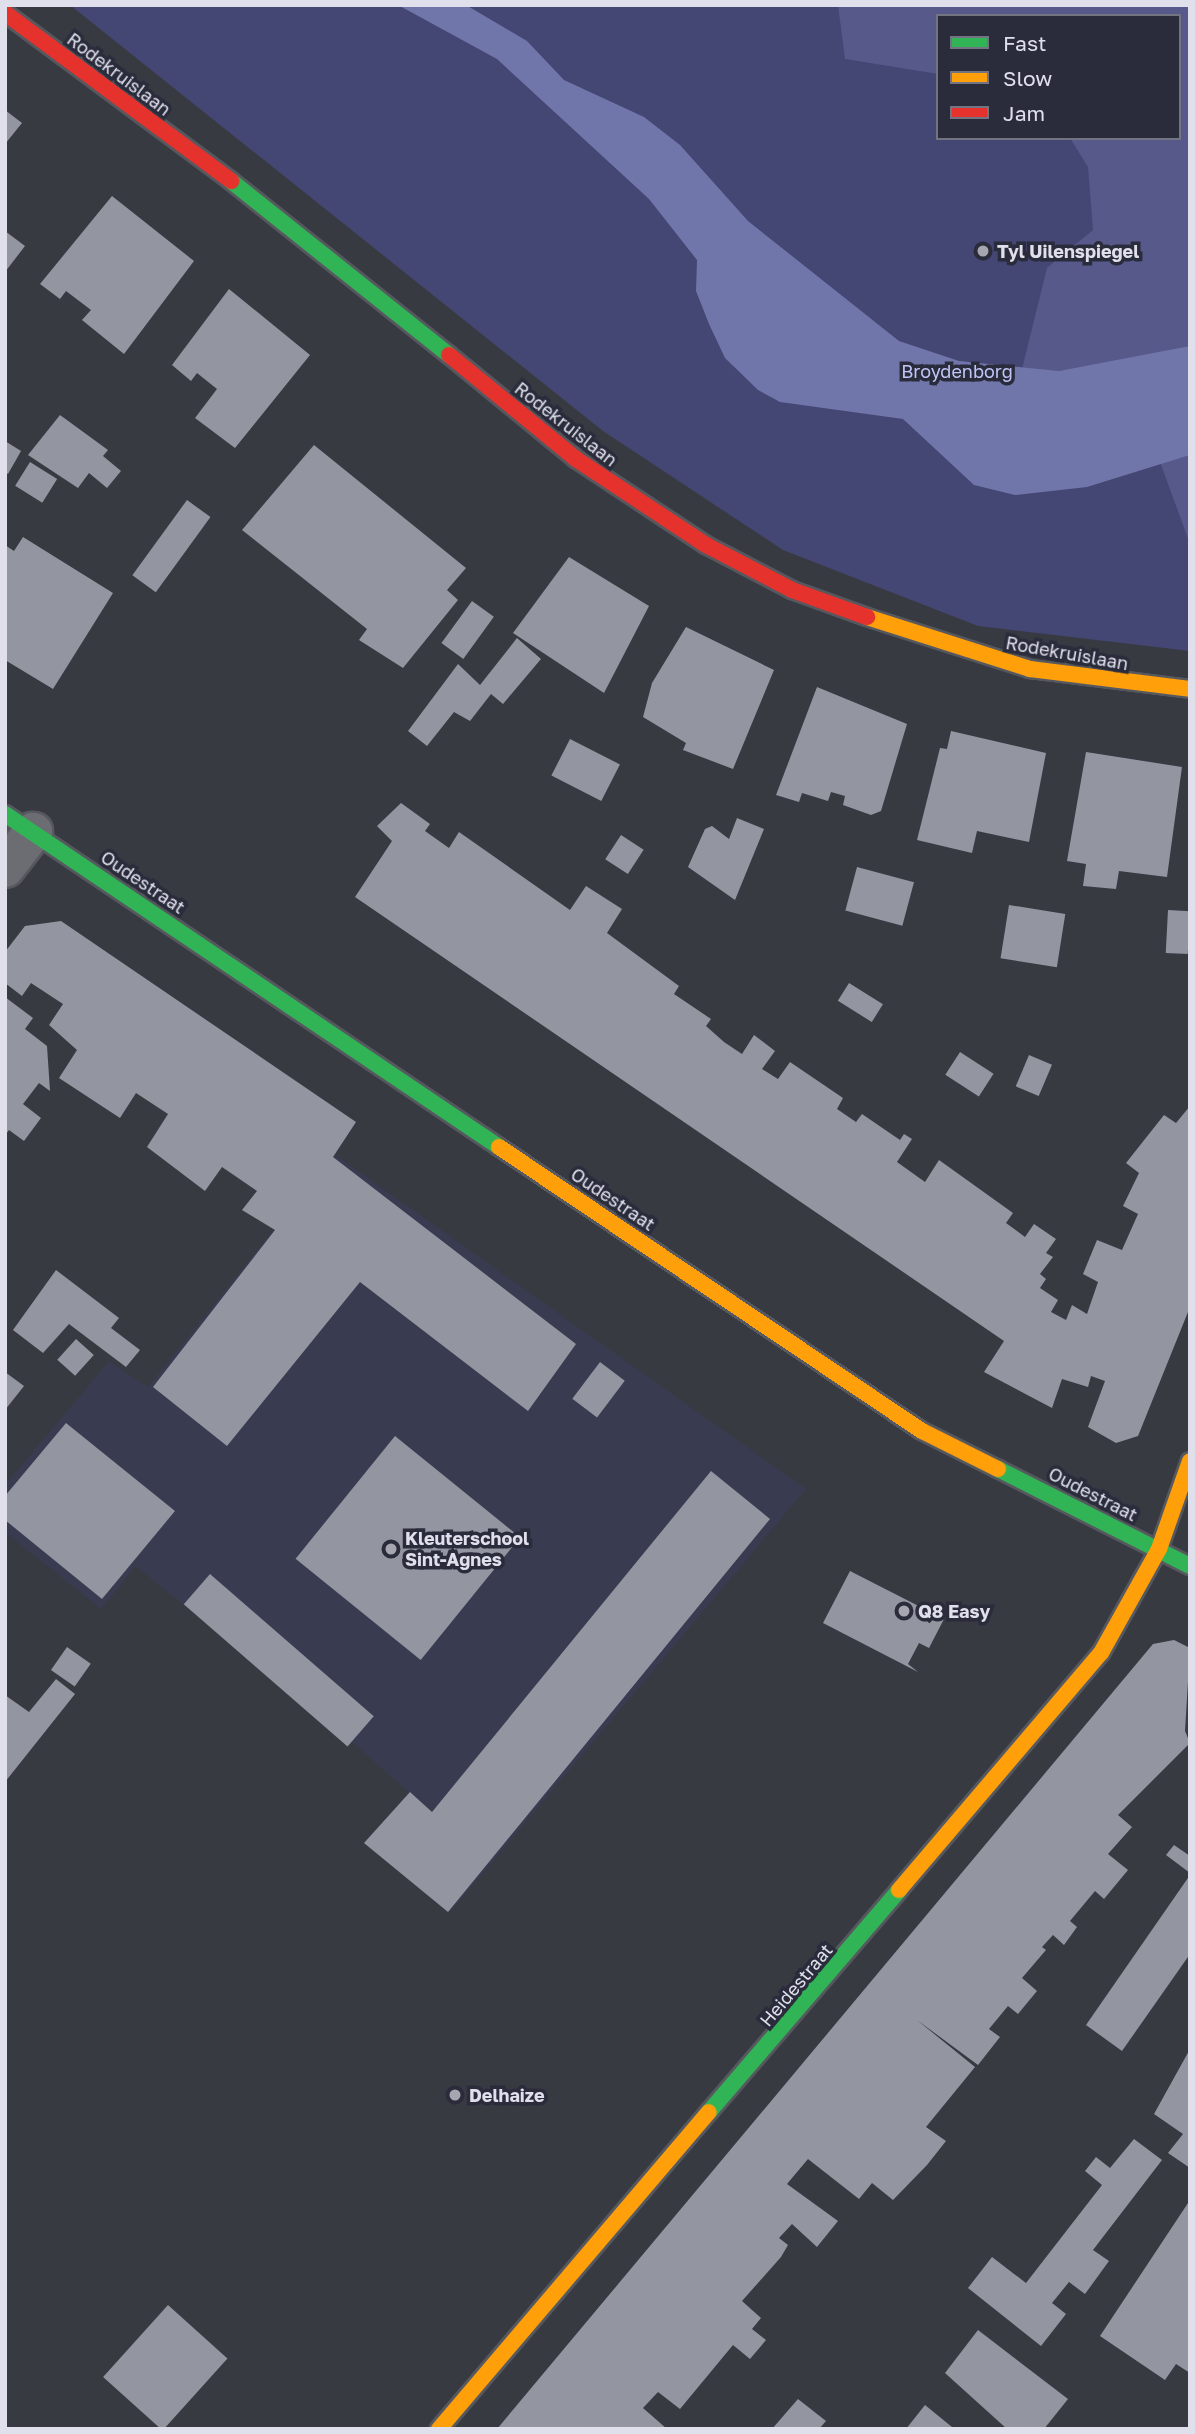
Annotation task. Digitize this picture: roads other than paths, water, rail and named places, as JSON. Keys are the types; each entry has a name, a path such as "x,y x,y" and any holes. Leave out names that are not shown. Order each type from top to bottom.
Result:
{"street":[{"name":"Rodekruislaan","path":"5,13 279,217 576,459 694,538 792,590 959,650 1030,669 1190,689"},
{"path":"5,868 19,823"},
{"name":"Oudestraat","path":"19,823 922,1431 1190,1566"},
{"name":"Heidestraat","path":"439,2429 1101,1653 1158,1549 1190,1461"}],"place":[{"name":"Tyl Uilenspiegel","path":"983,251"},
{"name":"Kleuterschool Sint-Agnes","path":"391,1549"},
{"name":"Q8 Easy","path":"904,1611"},
{"name":"Delhaize","path":"455,2095"}],"park label":[{"name":"Broydenborg","path":"957,371"}]}
